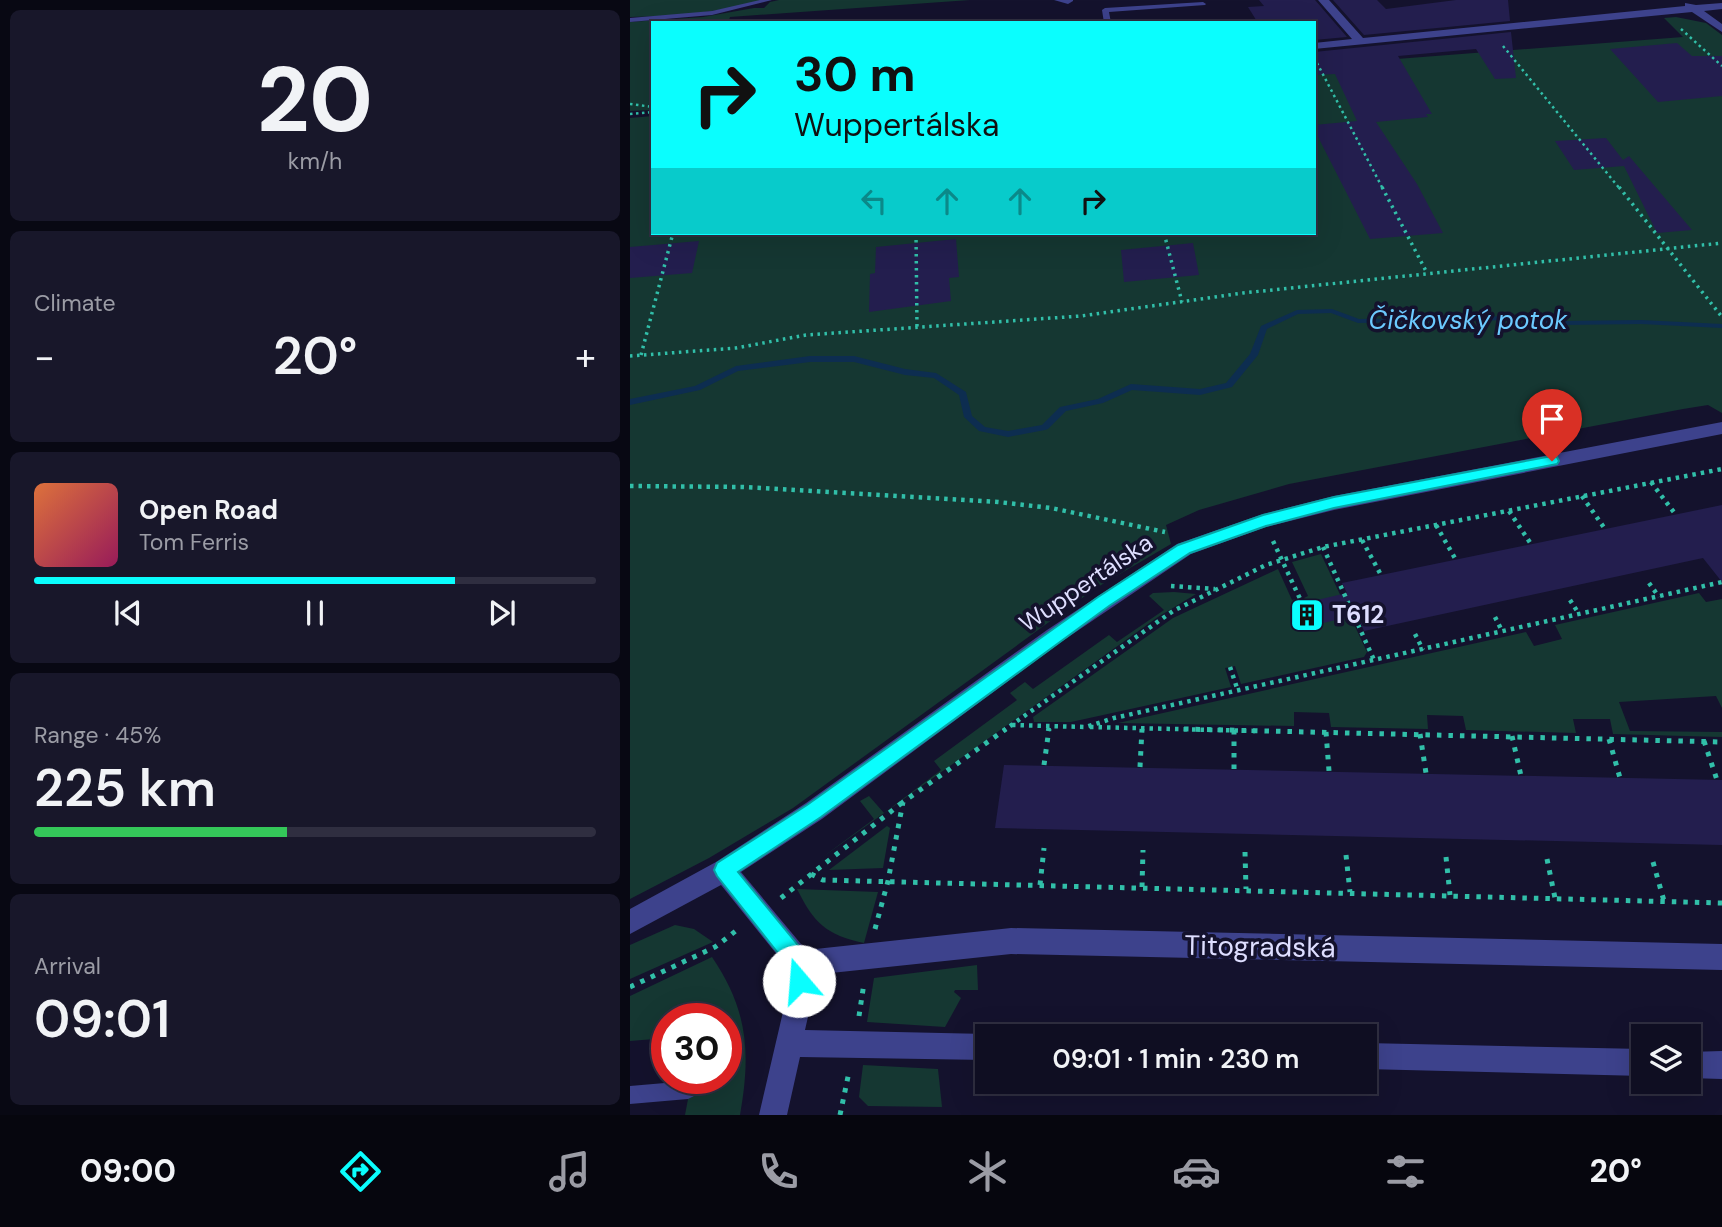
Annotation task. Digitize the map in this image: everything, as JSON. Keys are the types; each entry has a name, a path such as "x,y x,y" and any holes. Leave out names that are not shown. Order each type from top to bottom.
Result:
{"street":[{"path":"1059,0 1068,1"},
{"path":"1323,0 1360,41"},
{"path":"1681,0 1722,29"},
{"path":"1316,46 1722,6"},
{"name":"Wuppertálska","path":"630,922 724,870 814,811 1104,601 1177,553 1203,541 1263,521 1334,503 1722,428"},
{"path":"724,870 800,964 799,999 773,1115"},
{"name":"Titogradská","path":"800,964 868,958 953,945 1010,941 1722,957"},
{"path":"790,1043 975,1047"},
{"path":"1377,1056 1631,1063"},
{"path":"1701,1065 1722,1065"}],"lane":[{"path":"630,20 712,13 769,0"},
{"path":"1108,21 1105,10 1203,4"},
{"path":"630,1096 651,1094"}],"path":[{"path":"1661,13 1722,66"},
{"path":"1489,29 1722,317"},
{"path":"1316,62 1427,273"},
{"path":"630,104 651,109"},
{"path":"630,114 651,110"},
{"path":"641,355 672,235"},
{"path":"916,235 917,328"},
{"path":"1165,235 1182,302"},
{"path":"630,356 736,348 806,335 1081,316 1243,293 1722,243"},
{"path":"630,986 715,947 903,802 1173,611 1282,560 1323,547 1721,470"},
{"path":"1651,482 1676,515"},
{"path":"630,486 743,487 939,498 1051,508 1203,541"},
{"path":"1582,496 1605,529"},
{"path":"1509,511 1531,544"},
{"path":"1263,521 1302,603"},
{"path":"1436,525 1456,560"},
{"path":"1362,540 1381,575"},
{"path":"1323,547 1374,660"},
{"path":"1086,727 1114,718 1722,582"},
{"path":"1649,583 1659,597"},
{"path":"1570,600 1579,614"},
{"path":"1495,617 1502,631"},
{"path":"1415,634 1423,650"},
{"path":"1230,667 1238,691"},
{"path":"1012,725 1722,742"},
{"path":"1044,765 1049,727"},
{"path":"1140,767 1142,729"},
{"path":"1234,730 1234,769"},
{"path":"1326,732 1329,771"},
{"path":"1420,734 1426,773"},
{"path":"1512,736 1521,776"},
{"path":"1609,739 1620,778"},
{"path":"1704,741 1717,780"},
{"path":"840,1115 855,1044 868,958 888,881 903,802"},
{"path":"1040,885 1044,848"},
{"path":"1143,850 1143,887"},
{"path":"1245,852 1246,889"},
{"path":"1346,855 1350,892"},
{"path":"1446,857 1450,895"},
{"path":"1547,859 1555,898"},
{"path":"1653,862 1664,902"},
{"path":"811,874 822,880 1722,903"}],"green space":[{"path":"630,0 762,0 697,13 630,17"},
{"path":"970,0 730,17 729,21 651,21 651,110 630,111 630,22 703,17 764,8 770,2"},
{"path":"1676,17 1706,23 1722,35 1722,413 1708,405 1683,409 1289,484 1199,510 1166,525 1171,544 1096,588 793,808 709,858 630,899 630,118 651,116 651,235 1316,235 1316,61 1319,65 1683,37 1664,18"},
{"path":"1321,554 1367,652 1364,657 1241,684 1235,666 1225,668 1231,687 1071,722 1034,722 1033,717 1173,618 1278,569 1292,600 1296,599 1297,604 1291,607 1302,628 1323,623 1313,601 1307,602 1304,598 1308,596 1292,562"},
{"path":"1153,593 1196,594 1158,617 820,859 874,819 860,801 869,796 884,813 941,770 934,761 1017,700 1010,693 1025,682 1033,689 1109,635 1117,642 1164,610 1149,596"},
{"path":"1699,593 1706,602 1722,599 1722,708 1716,696 1619,702 1630,731 1722,732 1722,737 1613,734 1610,719 1573,719 1576,733 1466,730 1463,716 1427,715 1428,729 1331,727 1329,713 1294,712 1294,726 1118,723 1526,632 1534,646 1562,639 1555,625"},
{"path":"887,826 890,828 883,868 829,870"},
{"path":"797,889 878,892 864,943 840,936 823,926 809,911"},
{"path":"675,925 694,929 713,942 630,979 630,945"},
{"path":"712,957 736,1003 651,1003 651,1039 630,1041 630,996"},
{"path":"977,965 978,990 955,990 961,998 945,1027 867,1022 874,978"},
{"path":"742,1024 745,1072 740,1115 685,1115 689,1094 742,1094"},
{"path":"863,1065 938,1069 942,1107 868,1106 859,1097"}],"building":[{"path":"1259,0 1315,0 1347,37 1316,40 1316,21 1257,21 1248,7 1264,6"},
{"path":"1333,0 1377,0 1386,9 1456,0 1508,0 1510,21 1364,35"},
{"path":"1511,32 1516,78 1495,79 1476,49 1398,56 1432,114 1426,114 1428,117 1376,122 1417,184 1443,233 1370,239 1316,133 1316,125 1357,121 1335,74 1316,75 1316,52"},
{"path":"1677,43 1692,56 1722,56 1722,96 1658,102 1610,49"},
{"path":"1606,138 1623,160 1629,156 1692,230 1657,233 1624,166 1574,170 1555,141"},
{"path":"956,239 959,277 949,278 951,301 869,312 870,274 875,273 876,247"},
{"path":"699,241 692,273 630,278 630,247"},
{"path":"1193,243 1199,275 1124,282 1121,250"},
{"path":"1722,505 1722,582 1703,558 1364,631 1357,615 1302,628 1291,606 1347,593 1342,583"},
{"path":"1004,765 1722,780 1722,845 995,828"}],"waterway":[{"name":"Čičkovský potok","path":"630,402 697,388 736,369 810,359 854,359 905,372 936,376 963,394 968,417 982,429 1008,434 1045,427 1063,409 1100,401 1131,387 1200,392 1229,385 1254,355 1264,328 1297,312 1332,311 1358,321 1515,318 1564,323 1641,322 1722,326"}],"place":[{"name":"T612","path":"1307,615"}],"route":[{"path":"799,981 800,964 724,870 814,811 1104,601 1184,549 1263,521 1334,503 1552,461"}]}
